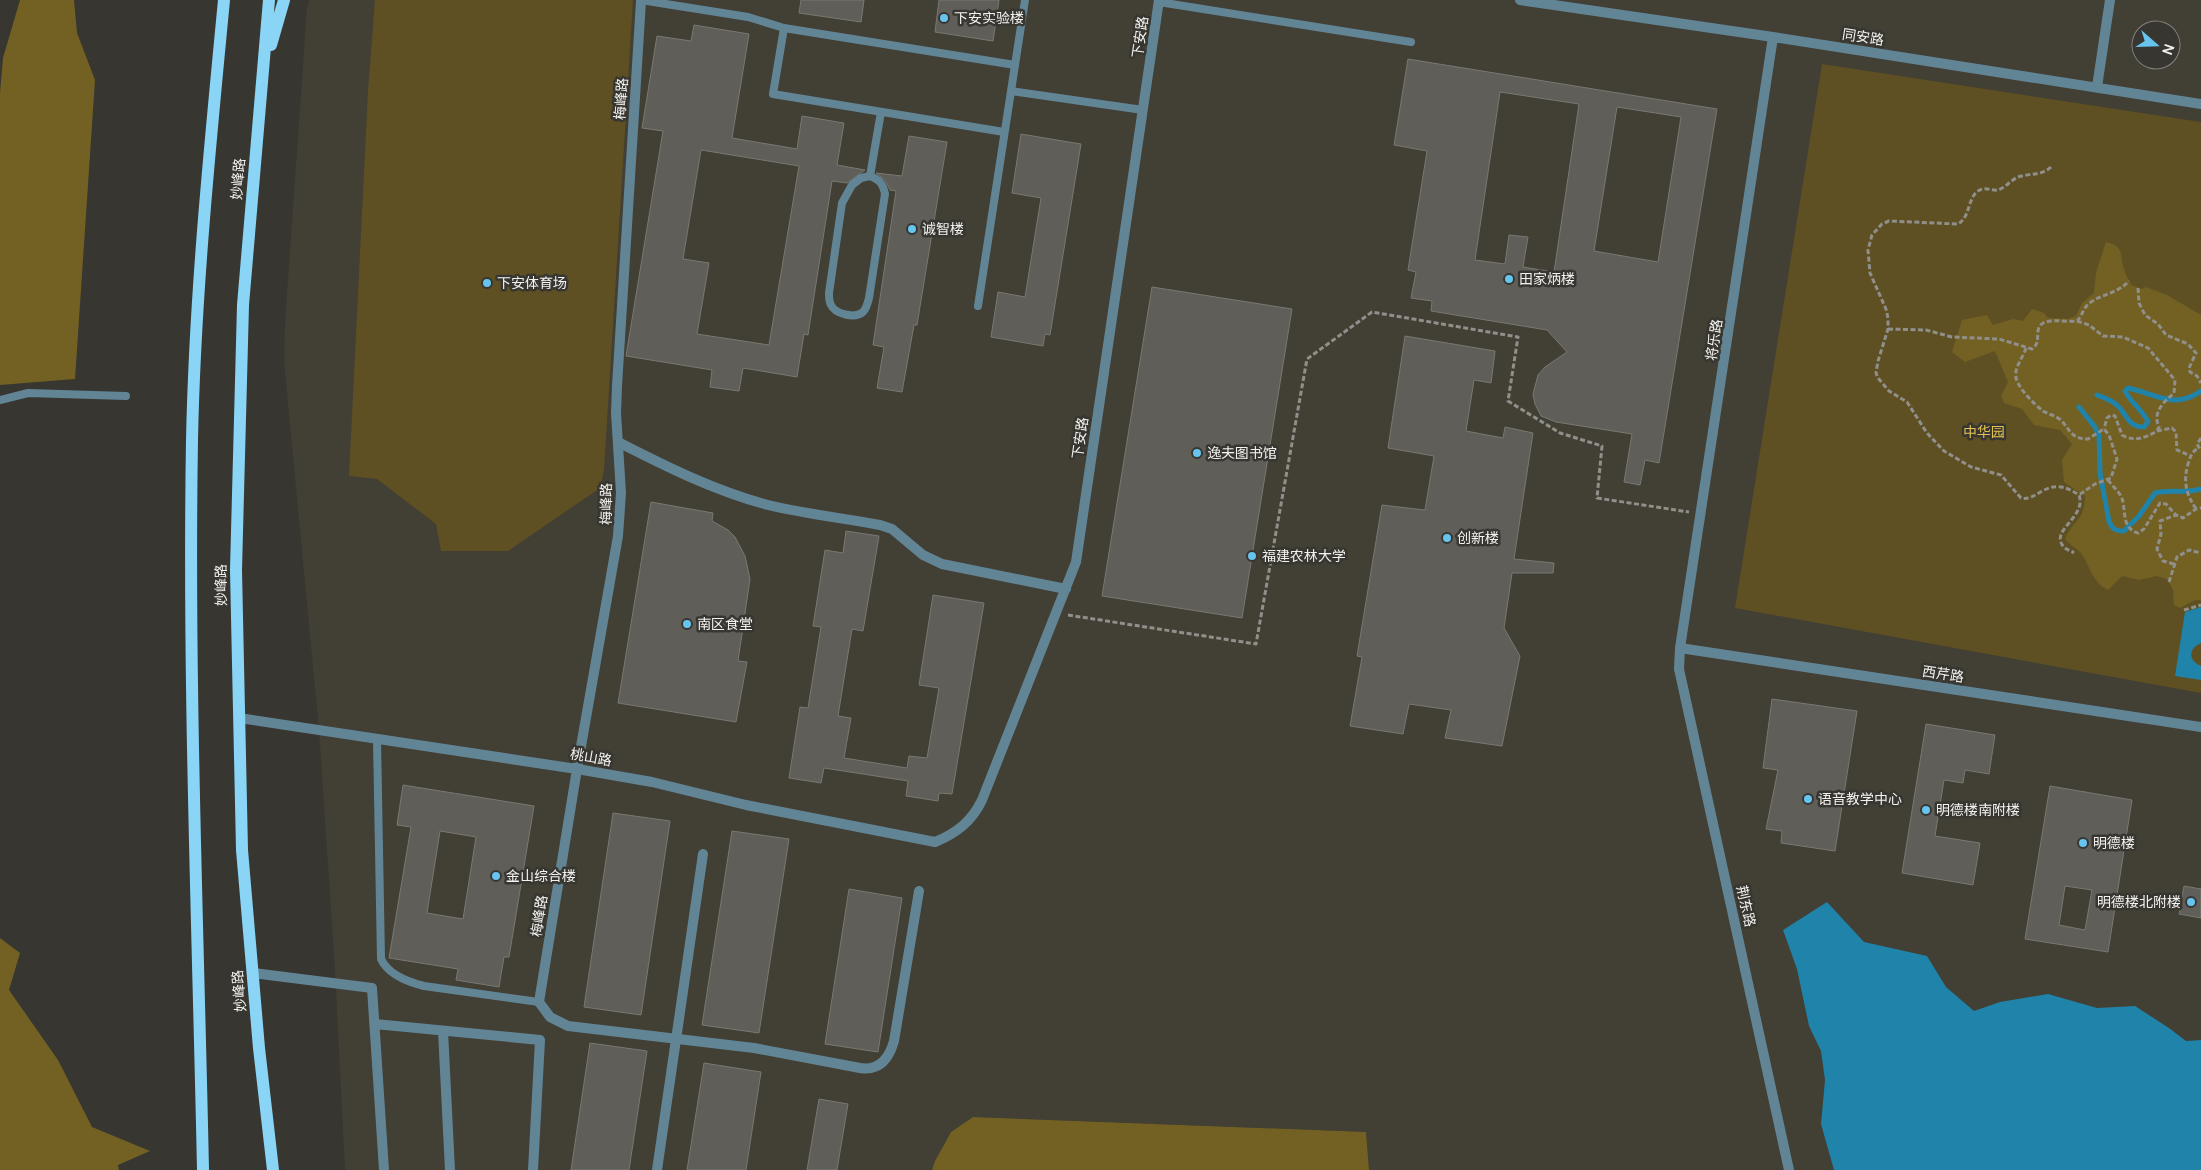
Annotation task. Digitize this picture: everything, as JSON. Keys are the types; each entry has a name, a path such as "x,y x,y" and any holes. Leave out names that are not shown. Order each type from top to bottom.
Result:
{"main road":[{"path":"203,1170 191,650 192,439 202,224 224,0"},
{"name":"妙峰路","path":"269,0 243,304 236,570 242,850 259,1048 273,1170"},
{"path":"262,73 284,0"}],"street":[{"name":"梅峰路","path":"539,1002 618,536 621,493 616,395 641,0"},
{"name":"同安路","path":"1520,0 1773,37 2201,104"},
{"path":"2097,87 2110,0"},
{"name":"下安路","path":"935,842 951,835 971,820 977,811 1076,562 1159,1"},
{"name":"将乐路","path":"1680,648 1702,514 1773,37"},
{"path":"618,442 685,476 739,496 785,509 863,521 892,529 923,555 942,564 1066,589"},
{"name":"西芹路","path":"1680,648 2201,727"},
{"name":"荆东路","path":"1680,648 1679,669 1789,1170"},
{"name":"桃山路","path":"239,718 652,782 746,805 935,842"},
{"path":"656,1170 703,854"},
{"path":"539,1002 550,1018 568,1026 783,1052 860,1068 874,1069 889,1055 894,1041 919,891"},
{"path":"252,973 372,988 384,1170"},
{"path":"374,1024 540,1040 533,1170"},
{"path":"443,1031 450,1170"}],"lane":[{"path":"641,0 748,17 784,28 1015,65"},
{"path":"978,306 1025,0"},
{"path":"1159,1 1411,42"},
{"path":"784,28 773,94 1004,132"},
{"path":"1011,91 1143,110"},
{"path":"870,176 881,112"},
{"path":"870,176 878,179 883,186 885,194 869,298 863,312 856,315 842,313 835,311 830,305 829,293 842,203 852,185 861,178 870,176"},
{"path":"0,400 28,393 126,396"},
{"path":"377,740 381,959 384,964 412,983 424,986 539,1002"}],"path":[{"path":"2051,167 2040,174 2019,177 1997,190 1984,188 1978,190 1966,216 1958,224 1921,224 1898,220 1882,224 1876,228 1869,242 1868,263 1873,282 1886,309 1888,329 1876,367 1878,378 1889,391 1908,402 1927,432 1944,451 1971,467 2001,475 2021,498 2031,497 2042,490 2054,486 2074,492 2079,496 2078,512 2063,531 2060,540 2063,546 2074,553"},
{"path":"2077,321 2088,304 2118,290 2129,281"},
{"path":"2138,288 2139,303 2145,315 2158,324 2166,335 2188,344 2196,353 2189,368 2190,372 2197,376 2201,383"},
{"path":"1055,613 1256,644 1307,359 1372,312 1518,337 1508,401 1560,433 1602,446 1597,498 1702,514"},
{"path":"1888,329 1926,330 1952,337 1999,339 2032,349 2036,346 2039,328 2042,324 2053,321 2077,321 2089,325 2103,336 2123,337 2148,348 2175,380 2175,389 2157,413 2157,431"},
{"path":"2026,348 2017,367 2016,375 2022,389 2042,410 2058,418 2067,430 2077,437 2088,439 2096,434 2102,429 2107,418 2111,415 2118,419 2122,435 2126,437 2139,439 2157,431 2172,428 2176,432 2178,450 2191,456"},
{"path":"2197,376 2201,373"},
{"path":"2079,496 2100,482 2107,480 2115,468 2117,459 2109,435 2102,429"},
{"path":"2196,509 2188,495 2184,476 2191,456 2198,448 2197,444 2201,438"},
{"path":"2198,448 2201,451"},
{"path":"2107,480 2121,497 2125,518 2129,528 2135,533 2144,529 2160,503 2166,504 2176,515 2183,518 2196,509 2201,508"},
{"path":"2174,564 2163,561 2160,558 2157,545 2161,534 2160,521 2176,515"},
{"path":"2169,582 2177,557 2185,551 2193,550 2201,553"},
{"path":"2184,610 2201,604"}],"shaded area":[{"path":"20,0 74,0 77,33 95,80 75,379 0,385 0,93 3,58"},
{"name":"福建农林大学","path":"310,0 2201,0 2201,1170 1369,1170 1366,1132 973,1117 951,1132 932,1170 345,1170 335,970 319,730 284,361 307,7"},
{"path":"2106,242 2115,245 2120,250 2124,269 2131,285 2142,289 2146,287 2167,295 2201,315 2201,600 2195,600 2180,608 2174,605 2173,590 2167,579 2157,576 2139,580 2122,576 2108,590 2102,587 2094,578 2080,552 2065,539 2068,532 2081,516 2085,496 2064,482 2062,460 2072,444 2060,430 2034,425 2022,409 2004,403 2001,396 2008,382 1995,351 1965,362 1952,352 1962,320 1987,315 1993,325 2013,319 2023,321 2032,309 2044,313 2048,318 2068,319 2076,316 2082,303 2094,293 2096,273"},
{"path":"0,938 20,953 9,990 58,1060 92,1127 150,1151 118,1165 119,1170 0,1170"},
{"path":"973,1117 1366,1132 1369,1170 932,1170 951,1132"}],"green space":[{"name":"下安体育场","path":"375,0 633,0 604,470 600,488 508,551 441,551 436,524 377,479 349,476 368,91"},
{"name":"中华园","path":"1822,64 2201,122 2201,693 1735,608"}],"water":[{"path":"2201,607 2201,643 2194,648 2191,654 2194,661 2201,666 2201,680 2175,676 2185,612"},
{"path":"1827,902 1864,942 1927,956 1946,987 1974,1011 2000,1002 2048,994 2097,1008 2135,1006 2186,1041 2201,1040 2201,1170 1834,1170 1821,1124 1825,1080 1821,1051 1809,1026 1797,969 1783,930"}],"building":[{"path":"801,0 864,0 861,22 799,13"},
{"path":"939,0 999,0 993,41 935,32"},
{"name":"诚智楼","path":"694,25 749,34 732,138 797,149 802,116 844,123 837,165 865,170 847,183 832,181 808,335 804,334 797,377 743,368 739,391 710,387 712,370 626,356 663,131 642,128 657,36 691,41","holes":["701,150 799,166 769,345 697,334 709,263 683,259"]},
{"name":"田家炳楼","path":"1408,59 1717,109 1659,463 1645,460 1640,485 1624,482 1632,434 1556,422 1541,416 1535,404 1533,394 1538,375 1545,367 1567,352 1547,330 1431,311 1432,301 1411,298 1416,272 1408,270 1427,151 1394,145","holes":["1500,92 1579,104 1554,272 1523,267 1528,237 1509,235 1505,264 1475,260","1617,107 1681,117 1658,262 1594,251"]},
{"path":"1021,134 1081,144 1050,335 1045,334 1043,346 991,337 998,292 1025,297 1041,198 1012,193"},
{"path":"909,136 947,142 917,325 914,325 902,392 877,388 884,347 873,345 896,191 890,190 885,180 876,173 902,176"},
{"name":"逸夫图书馆","path":"1152,287 1292,309 1242,618 1102,596"},
{"name":"创新楼","path":"1405,336 1495,351 1491,383 1474,380 1466,431 1503,438 1505,427 1533,433 1514,559 1554,563 1553,573 1512,573 1504,628 1520,656 1502,746 1445,738 1451,710 1409,704 1403,734 1350,726 1362,657 1357,656 1382,505 1425,510 1434,456 1388,448"},
{"name":"南区食堂","path":"651,502 713,513 712,521 728,530 735,537 745,556 750,579 738,661 747,662 736,722 618,703"},
{"path":"846,531 879,536 863,631 852,629 838,716 851,718 844,758 907,768 909,756 927,758 939,688 919,685 933,595 984,603 952,794 939,793 938,801 906,796 908,781 824,768 821,783 789,778 800,707 808,708 821,627 813,626 825,550 843,553"},
{"name":"语音教学中心","path":"1772,699 1857,711 1835,851 1781,843 1782,831 1766,829 1778,770 1763,768"},
{"name":"明德楼南附楼","path":"1926,724 1995,735 1989,774 1965,770 1963,783 1944,780 1935,836 1980,843 1973,885 1902,873"},
{"name":"金山综合楼","path":"403,785 534,806 509,957 504,957 499,987 456,980 458,969 389,958 411,827 397,825","holes":["440,831 476,837 463,919 427,913"]},
{"name":"明德楼","path":"2050,786 2132,800 2108,952 2025,939","holes":["2065,886 2092,890 2085,930 2059,925"]},
{"path":"613,813 670,821 641,1015 584,1007"},
{"path":"732,831 789,839 759,1033 702,1025"},
{"name":"明德楼北附楼","path":"2184,886 2201,889 2201,918 2179,914"},
{"path":"849,889 902,898 878,1052 825,1044"},
{"path":"590,1043 647,1051 629,1170 571,1170"},
{"path":"704,1063 761,1072 746,1170 687,1170"},
{"path":"819,1099 848,1104 837,1170 807,1170"}],"waterway":[{"path":"2097,395 2116,404 2131,423 2144,427 2148,422 2125,391 2128,388 2173,400 2191,397 2201,391"},
{"path":"2079,407 2095,427 2099,436 2100,473 2109,521 2114,529 2124,531 2139,516 2155,493 2201,489"}],"place":[{"name":"下安实验楼","path":"944,18"},
{"name":"诚智楼","path":"912,229"},
{"name":"田家炳楼","path":"1509,279"},
{"name":"下安体育场","path":"487,283"},
{"name":"逸夫图书馆","path":"1197,453"},
{"name":"创新楼","path":"1447,538"},
{"name":"福建农林大学","path":"1252,556"},
{"name":"南区食堂","path":"687,624"},
{"name":"语音教学中心","path":"1808,799"},
{"name":"明德楼南附楼","path":"1926,810"},
{"name":"明德楼","path":"2083,843"},
{"name":"金山综合楼","path":"496,876"},
{"name":"明德楼北附楼","path":"2191,902"}]}
